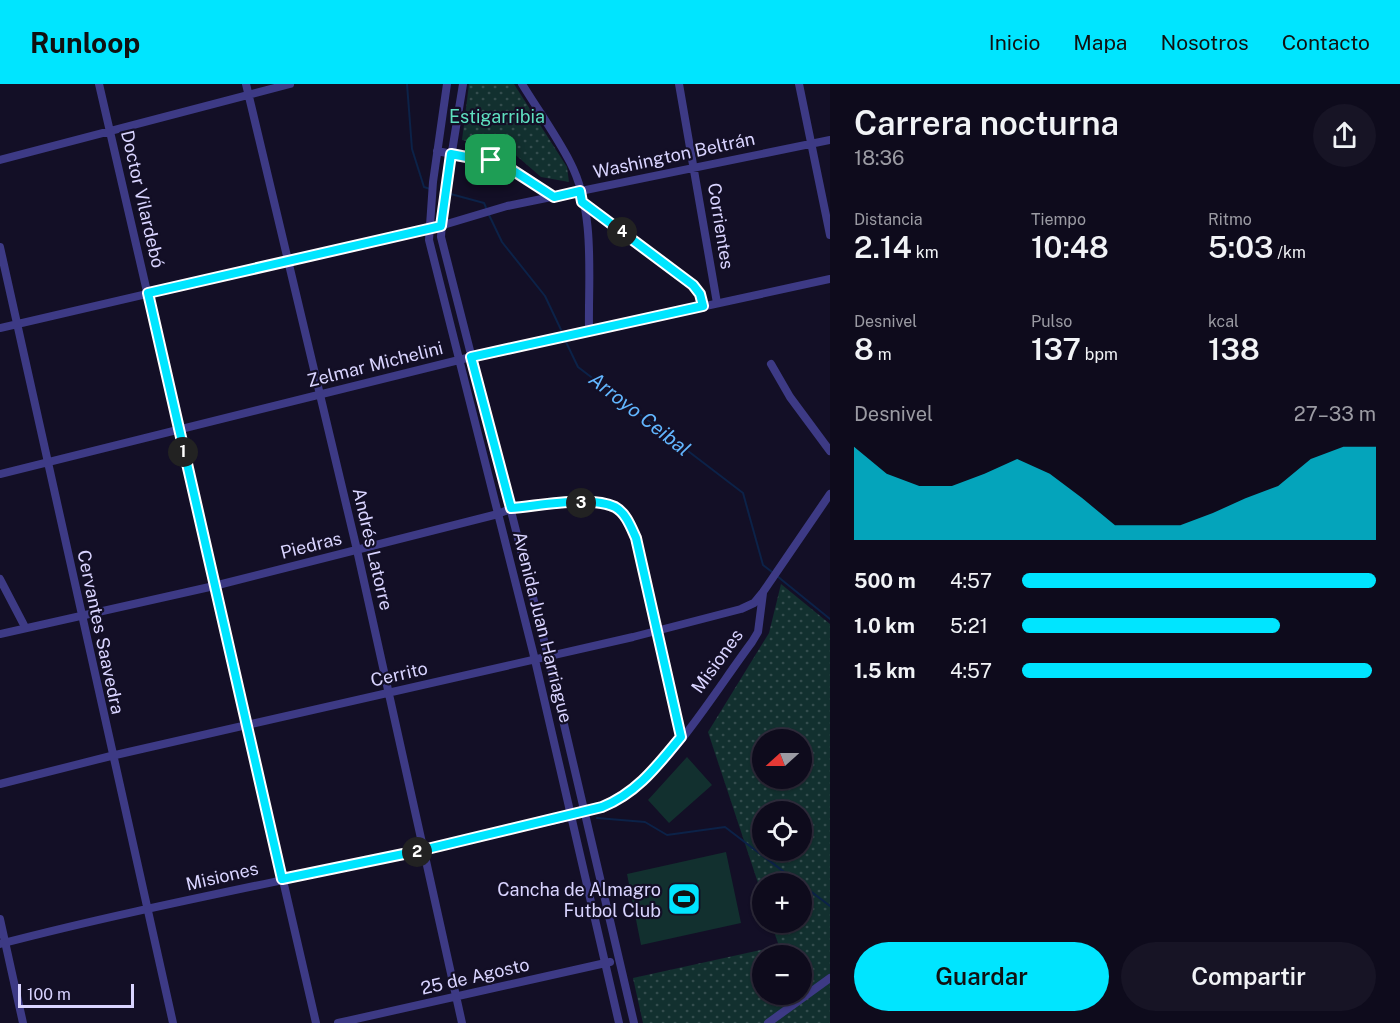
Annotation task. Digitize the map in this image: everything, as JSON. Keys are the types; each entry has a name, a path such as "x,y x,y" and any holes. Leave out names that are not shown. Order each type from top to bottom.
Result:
{"street":[{"name":"Doctor Vilardebó","path":"99,84 316,1023"},
{"name":"Andrés Latorre","path":"246,84 357,550 462,1023"},
{"path":"0,160 290,84"},
{"name":"Avenida Juan Harriague","path":"447,84 428,228 458,360 535,660 619,1023"},
{"name":"Avenida Juan Harriague","path":"463,84 446,184 441,237 548,656 634,1023"},
{"path":"522,84 571,163 580,191 587,237 589,330"},
{"name":"Corrientes","path":"680,84 717,303"},
{"path":"799,84 830,235"},
{"name":"Washington Beltrán","path":"0,328 441,226 507,207 830,140"},
{"path":"437,151 503,164 554,197"},
{"path":"582,202 693,285 700,294 703,306"},
{"name":"Cervantes Saavedra","path":"0,247 111,756 173,1023"},
{"name":"Zelmar Michelini","path":"0,474 458,360 830,279"},
{"path":"771,364 790,397 830,450"},
{"name":"Cerrito","path":"0,784 111,756 658,631 741,609 754,603 763,592 830,494"},
{"name":"Piedras","path":"0,634 214,586 498,514 511,508 598,502 616,508 626,518 636,538 658,631"},
{"path":"0,579 24,627"},
{"name":"Misiones","path":"3,943 282,879 423,850 584,812 619,800 641,785 681,737 758,632 763,592"},
{"path":"658,631 681,737"},
{"path":"0,919 3,943 23,1023"},
{"name":"25 de Agosto","path":"338,1023 618,961"},
{"path":"768,1023 830,978"}],"green space":[{"name":"Estigarribia","path":"469,84 514,84 567,167 569,182 541,177 511,151 462,140"},
{"path":"781,584 830,624 830,1023 643,1023 633,978 752,952 752,1005 812,1005 812,945 779,945 774,933 812,933 812,873 755,873 708,732 769,633"},
{"path":"687,757 712,785 669,823 648,800"},
{"name":"Cancha de Almagro Futbol Club","path":"726,852 741,923 641,945 627,874"}],"waterway":[{"name":"Arroyo Ceibal","path":"407,84 412,149 424,187 430,189"},
{"name":"Arroyo Ceibal","path":"447,193 484,203 487,210"},
{"name":"Arroyo Ceibal","path":"489,215 502,242 545,296 563,334"},
{"name":"Arroyo Ceibal","path":"565,340 578,367 743,493 763,565 772,572"},
{"name":"Arroyo Ceibal","path":"777,576 830,619"},
{"path":"597,818 645,822 667,835 725,827 786,873"},
{"path":"812,892 830,906"}],"place":[{"name":"Cancha de Almagro Futbol Club","path":"684,899"}],"route":[{"path":"451,154 491,160 503,164 554,197 580,191 582,202 693,285 700,294 703,306 471,357 511,508 598,502 616,508 626,518 636,538 681,737 641,785 619,800 602,807 423,850 282,879 148,293 441,226 451,154"}]}
